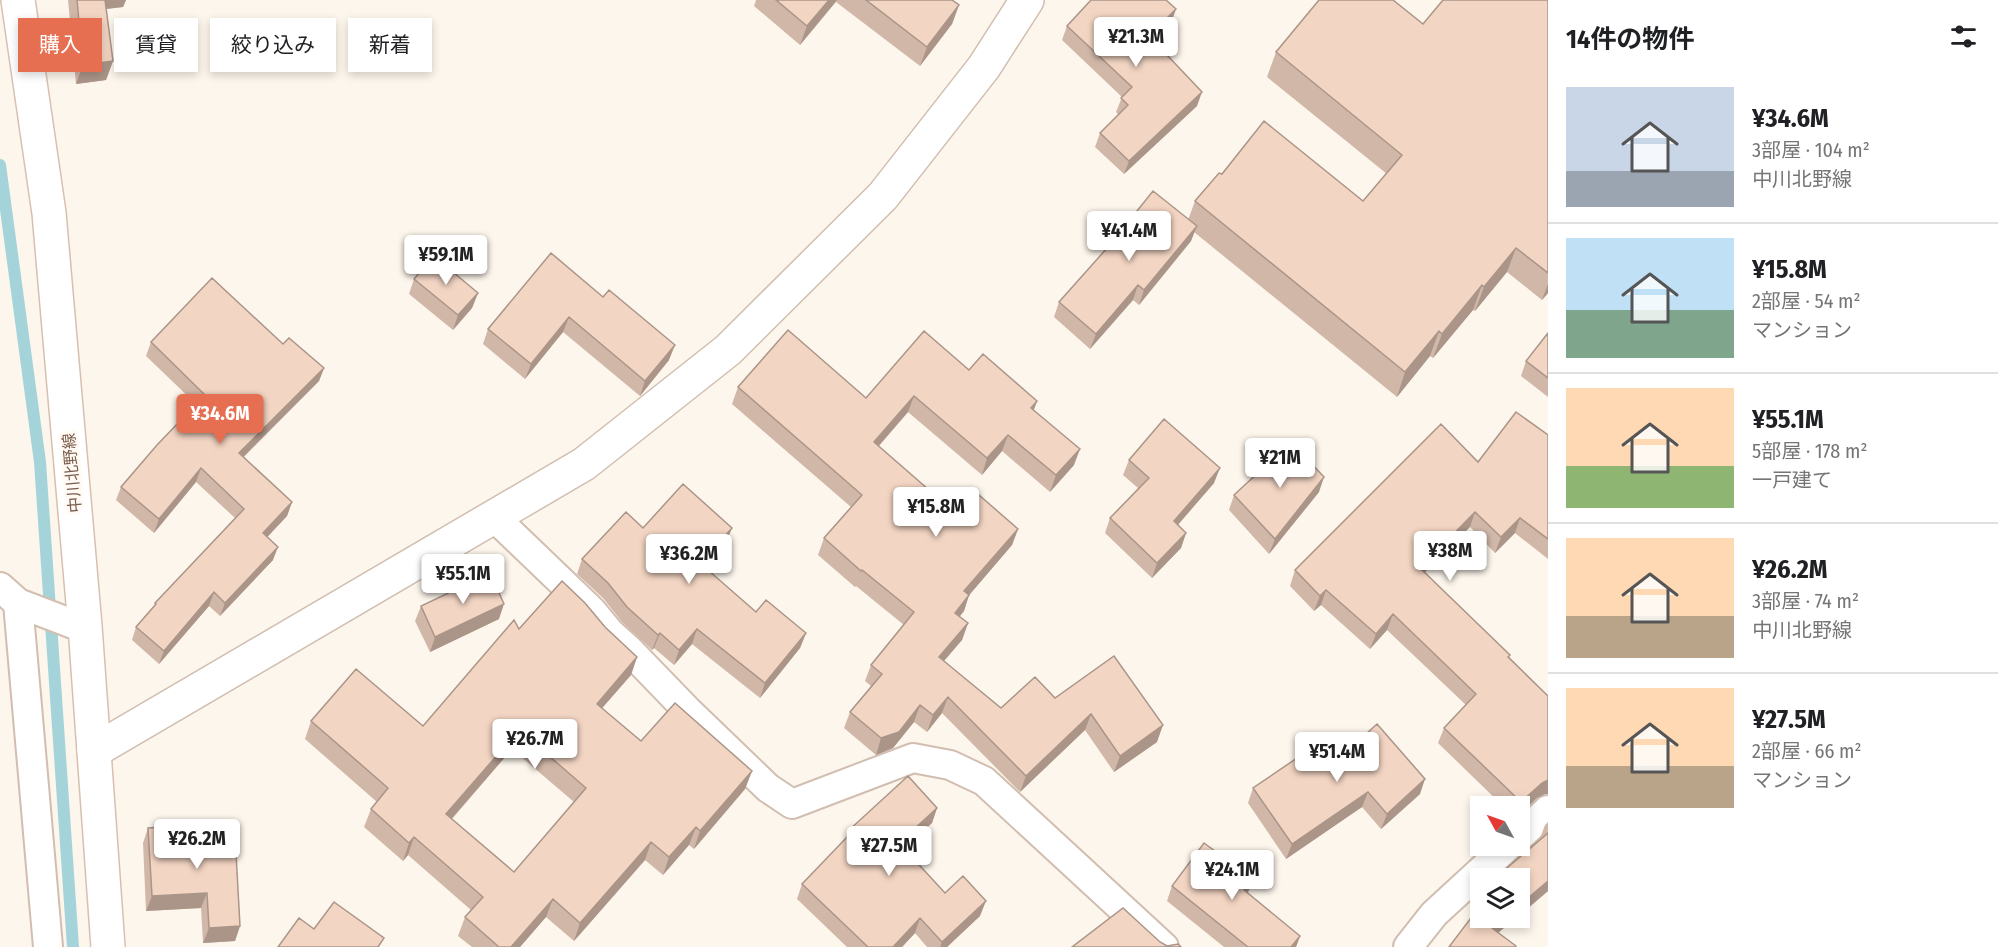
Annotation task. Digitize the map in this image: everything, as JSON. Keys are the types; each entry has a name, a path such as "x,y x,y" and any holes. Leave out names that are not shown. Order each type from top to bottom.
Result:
{"street":[{"name":"中川北野線","path":"18,0 49,213 79,625 94,752 108,947"},
{"path":"94,752 584,464 728,350 883,196 984,67 1028,0"},
{"path":"494,517 591,610 610,633 687,710 768,788 792,804 913,758 950,765 984,781 1164,947"},
{"path":"48,947 9,595 79,625"},
{"path":"1530,827 1548,810"},
{"path":"1408,947 1434,914 1497,856"}],"building":[{"path":"77,0 105,0 113,61 102,62 102,18 79,18"},
{"path":"776,0 829,0 807,26"},
{"path":"866,0 952,0 959,5 927,47"},
{"path":"1091,0 1166,0 1176,9 1149,36 1202,92 1129,161 1100,133 1128,105 1121,98 1132,87 1067,26"},
{"path":"1319,0 1393,0 1423,24 1443,0 1548,0 1548,273 1516,248 1442,334 1439,331 1405,372 1195,201 1219,173 1222,174 1264,121 1363,201 1402,155 1276,52"},
{"path":"1153,191 1197,226 1144,290 1138,285 1096,334 1059,302 1108,247"},
{"path":"551,253 603,297 609,290 675,345 645,381 569,317 531,364 488,329"},
{"path":"434,256 478,293 458,315 414,279"},
{"path":"212,278 283,344 289,338 324,368 239,453 292,502 263,533 278,547 225,603 214,592 164,651 136,627 155,603 244,509 201,468 159,519 121,487 205,395 151,342"},
{"path":"788,330 866,398 924,331 969,370 983,354 1037,401 1031,408 1080,449 1056,475 1008,435 987,458 914,396 874,442 960,517 979,495 1018,529 964,591 969,595 955,613 968,623 939,657 1001,708 1035,677 1055,698 1114,656 1163,725 1120,756 1091,714 1026,776 948,697 933,715 920,705 899,732 881,738 850,712 882,674 871,665 914,612 861,571 824,538 862,495 738,387"},
{"path":"1548,333 1548,378 1526,361"},
{"path":"1516,412 1548,435 1548,539 1520,518 1501,537 1475,512 1420,568 1510,655 1508,657 1548,696 1548,780 1528,796 1515,796 1444,728 1476,694 1393,614 1376,634 1326,590 1320,596 1295,570 1441,424 1478,462"},
{"path":"1164,419 1220,468 1174,521 1186,533 1157,563 1110,518 1149,478 1129,460"},
{"path":"1291,442 1324,477 1275,539 1234,495"},
{"path":"683,484 732,528 700,563 756,612 766,600 806,633 765,683 697,629 679,650 660,633 658,635 627,607 608,583 582,559 626,512 643,528"},
{"path":"490,573 504,604 435,637 421,606"},
{"path":"562,581 637,657 597,704 641,741 675,703 752,771 700,831 696,827 669,857 651,842 580,923 553,899 511,947 499,947 465,917 483,897 414,837 409,843 371,809 388,788 311,721 356,669 423,726 514,620 519,629","holes":["519,730 586,788 514,872 446,814"]},
{"path":"1377,724 1425,779 1387,814 1368,792 1292,844 1253,788 1322,741 1336,761"},
{"path":"908,776 937,808 899,843 945,893 963,876 986,901 942,942 920,918 893,947 868,947 802,884 850,834 848,831"},
{"path":"196,825 197,838 235,835 240,926 209,928 207,893 152,896 148,828"},
{"path":"1548,833 1548,881 1530,896 1530,868 1507,868 1521,856 1530,856 1530,848"},
{"path":"1204,843 1253,879 1244,890 1300,936 1291,947 1248,947 1172,886"},
{"path":"334,902 384,938 378,947 278,947 299,918 314,929"},
{"path":"1123,908 1160,942 1167,946 1178,944 1181,947 1072,947"},
{"path":"1470,919 1470,928 1492,928 1516,946 1515,947 1449,947"}],"waterway":[{"path":"0,165 40,462 73,947"}]}
